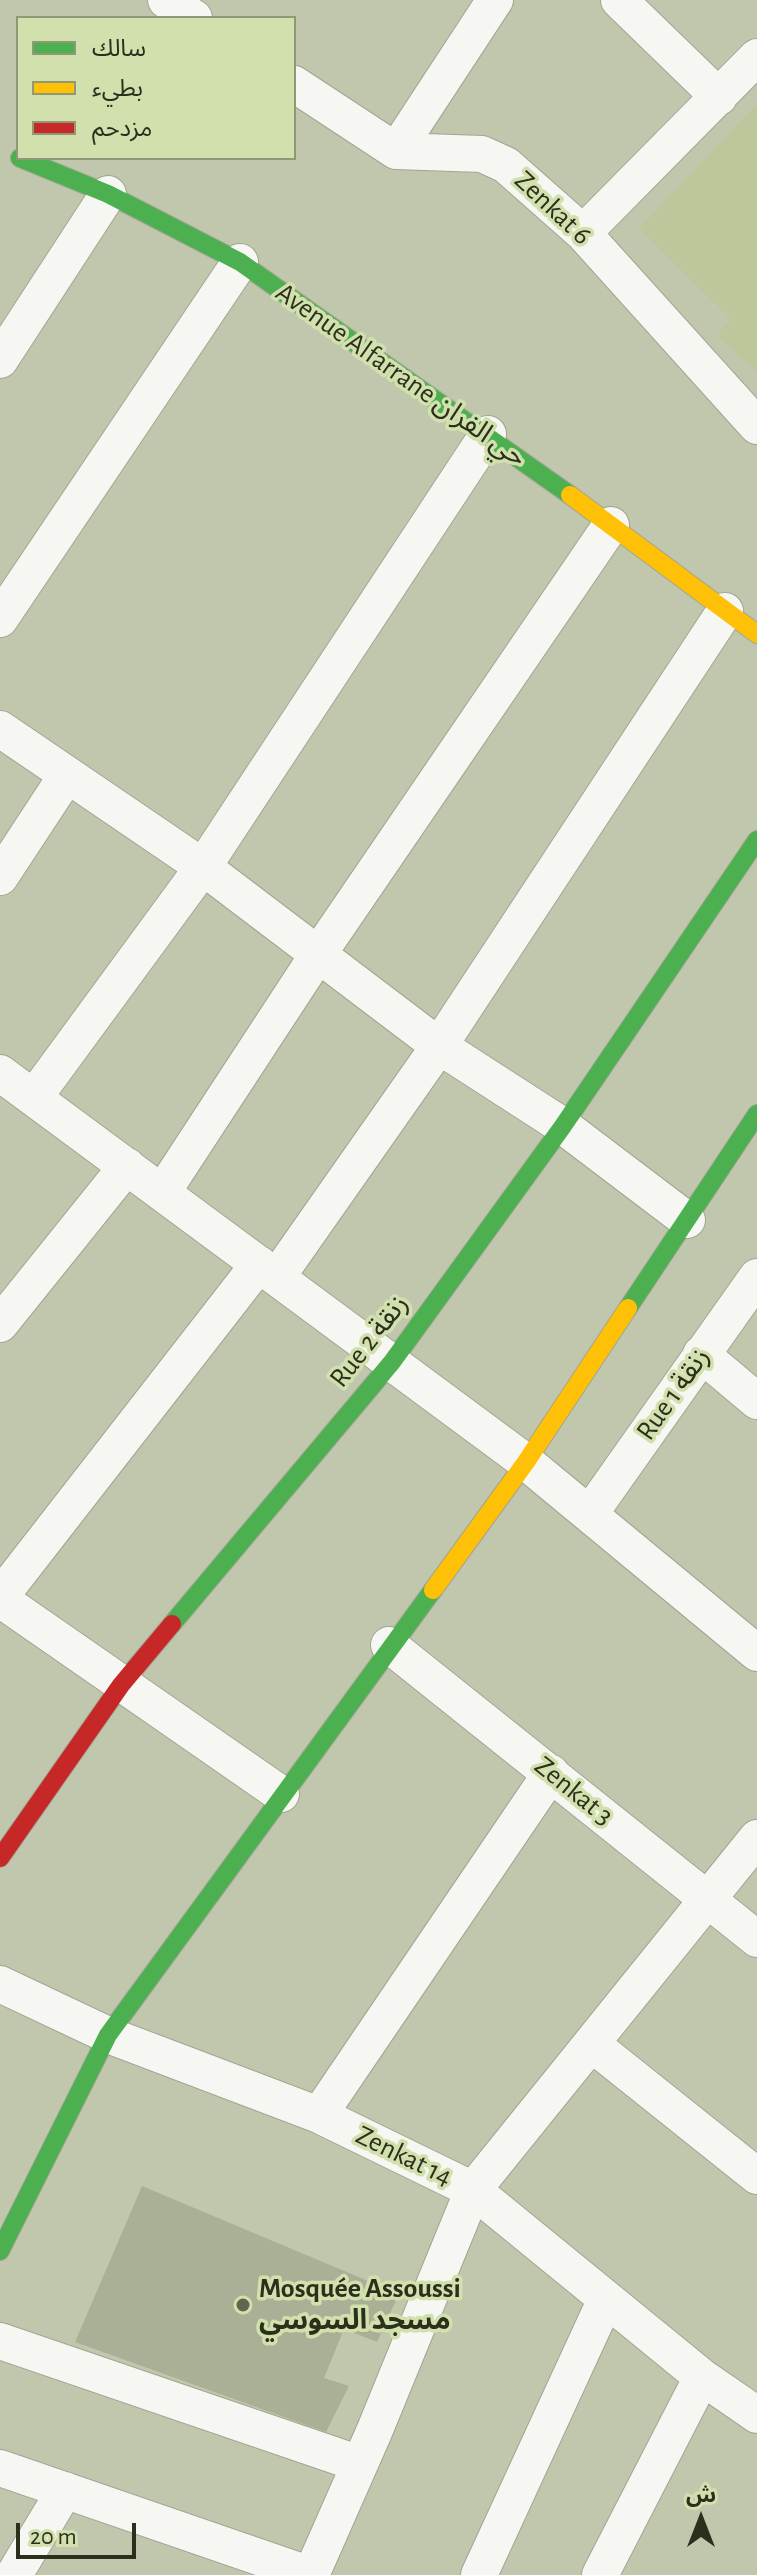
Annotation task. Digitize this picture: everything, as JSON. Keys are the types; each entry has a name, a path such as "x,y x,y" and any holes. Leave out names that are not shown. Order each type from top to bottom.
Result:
{"street":[{"path":"166,0 191,16"},
{"path":"296,85 396,151 495,0"},
{"path":"619,0 719,97"},
{"path":"583,233 757,57"},
{"name":"Zenkat 6","path":"396,151 482,154 506,165 583,233 757,426"},
{"name":"Avenue Alfarrane حي الفران","path":"24,160 108,194 240,262 488,434 757,634"},
{"path":"0,360 108,194"},
{"path":"0,619 240,262"},
{"path":"35,1096 203,867 488,434"},
{"path":"162,1193 317,956 611,525"},
{"path":"281,1794 0,1598 268,1271 439,1046 725,611"},
{"path":"0,729 203,867 439,1046 563,1126 687,1220"},
{"path":"0,877 67,775"},
{"name":"Rue 2 زنقة","path":"0,1858 121,1685 392,1362 563,1126 757,840"},
{"path":"0,1073 526,1462 591,1512 757,1653"},
{"path":"0,2251 108,2035 389,1645 526,1462 757,1114"},
{"path":"0,1324 127,1166"},
{"name":"Rue 1 زنقة","path":"591,1512 757,1277"},
{"path":"701,1354 757,1401"},
{"name":"Zenkat 3","path":"389,1645 757,1939"},
{"path":"319,2115 551,1773"},
{"path":"0,2468 311,2575 473,2190 593,2045 706,1897 757,1838"},
{"name":"Zenkat 14","path":"0,1984 108,2035 319,2115 473,2190 702,2377 757,2415"},
{"path":"593,2045 757,2176"},
{"path":"479,2575 606,2299"},
{"path":"0,2341 360,2464"},
{"path":"600,2575 702,2377"},
{"path":"14,2575 65,2490"}],"shaded area":[{"path":"757,104 757,372 717,336 731,319 639,228"}],"building":[{"name":"Mosquée Assoussi مسجد السوسي","path":"142,2186 399,2294 377,2342 344,2329 324,2378 349,2386 326,2432 75,2342"}],"traffic: fast":[{"path":"25,160 108,194 240,262 570,495"},
{"path":"172,1624 392,1362 563,1126 757,840"},
{"path":"628,1308 757,1114"},
{"path":"0,2251 108,2035 433,1590"}],"traffic: slow":[{"path":"570,495 757,634"},
{"path":"433,1590 526,1462 628,1308"}],"traffic: jam":[{"path":"0,1858 121,1685 172,1624"}],"place":[{"name":"Mosquée Assoussi مسجد السوسي","path":"243,2305"}]}
